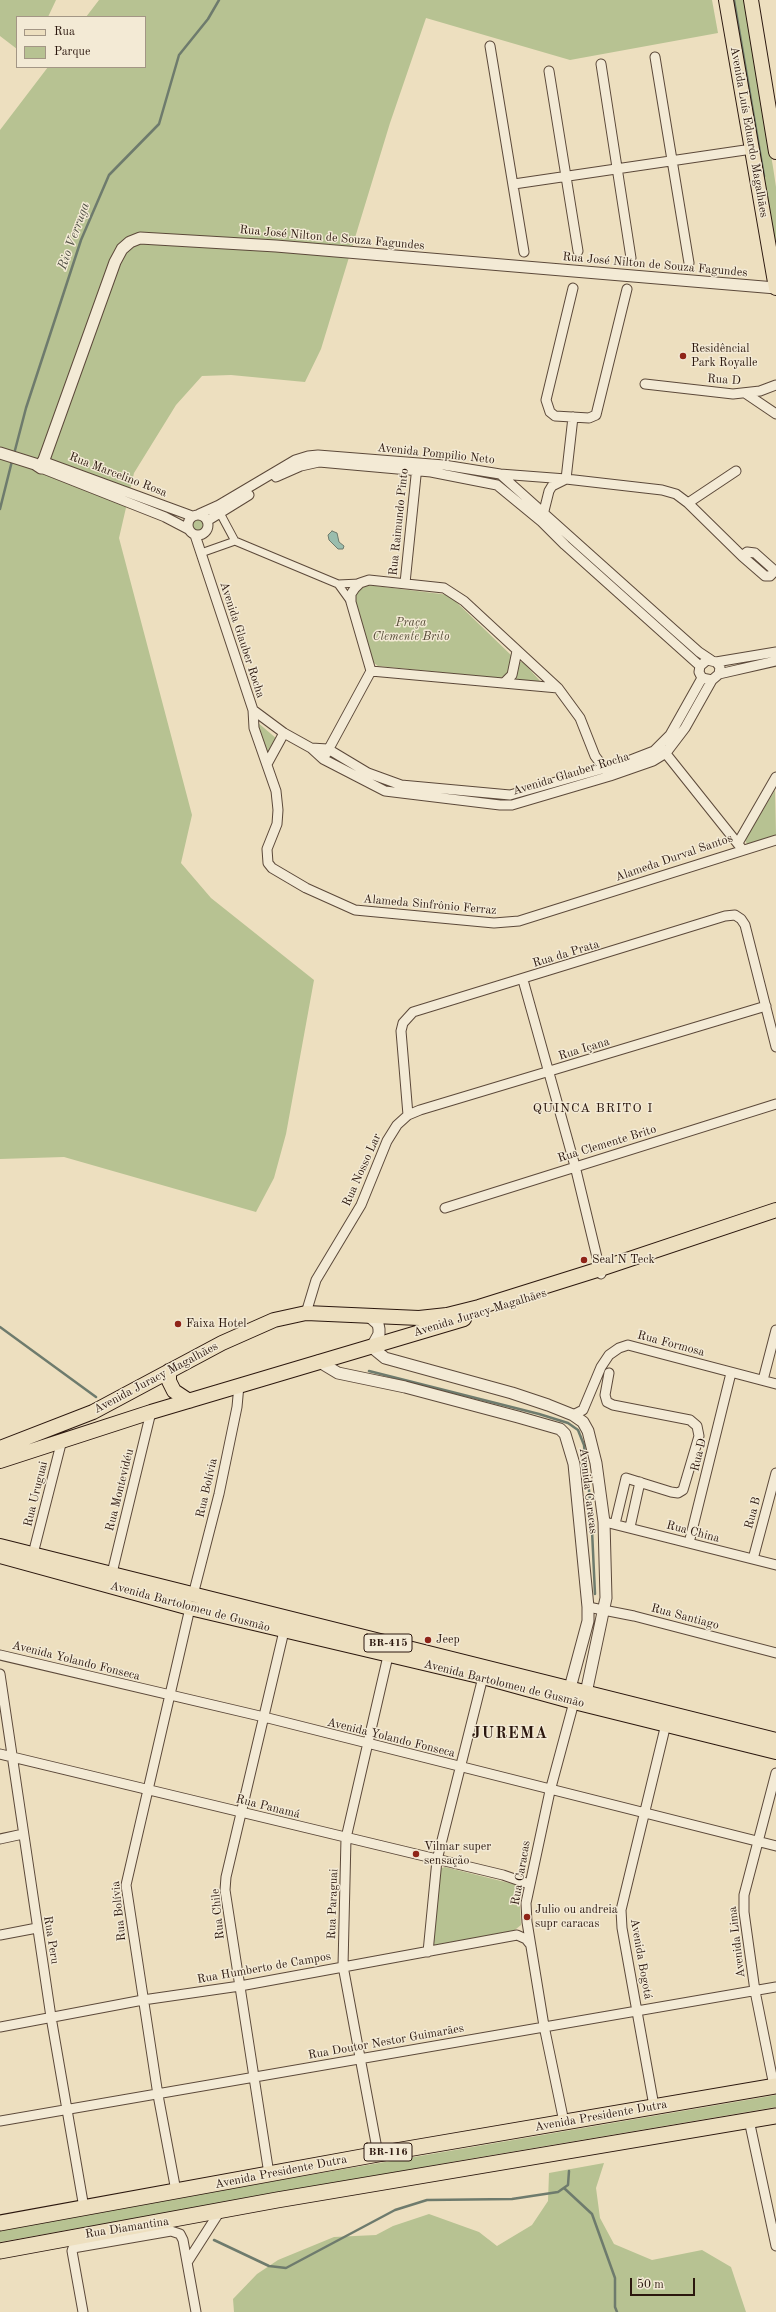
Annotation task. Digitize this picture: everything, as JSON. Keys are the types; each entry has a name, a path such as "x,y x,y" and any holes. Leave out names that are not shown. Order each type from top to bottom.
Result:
{"highway":[{"name":"Avenida Presidente Dutra","path":"0,2223 378,2154 775,2086"},
{"name":"BR-116","path":"0,2250 776,2116"}],"main road":[{"name":"Avenida Luís Eduardo Magalhães","path":"726,0 776,288"},
{"name":"Avenida Luís Eduardo Magalhães","path":"751,0 776,152"},
{"name":"Avenida Juracy Magalhães","path":"0,1461 62,1440 239,1385 442,1326 776,1210"},
{"name":"Avenida Juracy Magalhães","path":"0,1448 93,1412 259,1325 306,1313 418,1318 447,1314 478,1307 601,1272 776,1220"},
{"path":"169,1371 169,1381 174,1391 188,1401"},
{"name":"Avenida Bartolomeu de Gusmão","path":"0,1546 112,1574 284,1631 483,1677 574,1702 776,1752"},
{"name":"Avenida Bartolomeu de Gusmão","path":"0,1556 570,1688 776,1740"}],"street":[{"path":"490,46 514,184 524,252"},
{"path":"655,57 689,263"},
{"path":"601,64 631,258"},
{"path":"549,71 578,251"},
{"path":"514,184 671,159 752,149"},
{"name":"Rua José Nilton de Souza Fagundes","path":"36,464 115,262 122,249 130,242 140,238 276,246 776,288"},
{"path":"573,288 546,400 550,412 554,416 589,418 596,415 627,289"},
{"name":"Rua D","path":"645,384 745,393 776,385"},
{"path":"745,393 776,414"},
{"path":"566,479 573,417"},
{"name":"Rua Marcelino Rosa","path":"2,454 163,507 195,515"},
{"name":"Avenida Pompilio Neto","path":"195,515 219,505 295,460 308,456 318,455 417,467 500,474 543,510 699,652 714,661"},
{"name":"Avenida Pompilio Neto","path":"207,521 282,474 313,463 417,467 497,485 542,522 565,545 700,666"},
{"name":"Rua Marcelino Rosa","path":"36,464 159,515 191,532"},
{"name":"Rua Raimundo Pinto","path":"405,583 417,467"},
{"path":"688,502 736,471"},
{"path":"500,474 566,479 662,490 676,494 688,502 742,556"},
{"path":"542,522 543,510 552,486 566,479"},
{"path":"220,513 235,541 338,584 360,583 369,580 405,583 444,588 457,595 558,688 580,718 594,756 607,772"},
{"path":"195,515 207,521 206,531 201,534 191,532 187,521 195,515"},
{"name":"Avenida Glauber Rocha","path":"191,532 201,553 253,710 284,733 311,748 323,759 385,791 500,805 512,804 607,772 642,757 659,746 670,735 702,678"},
{"path":"201,553 235,541"},
{"path":"323,759 371,671 351,602 351,594 360,583"},
{"path":"338,584 351,602"},
{"path":"504,683 512,675 518,651"},
{"path":"776,652 714,661 706,660 700,666 699,672 702,678 712,680 720,674 776,661"},
{"path":"714,661 720,667 720,674"},
{"path":"371,671 558,688"},
{"name":"Avenida Glauber Rocha","path":"311,748 328,750 368,773 401,785 499,795 522,793 653,761 666,753 685,728 712,680"},
{"path":"253,710 254,728 267,764"},
{"path":"267,764 284,733"},
{"name":"Alameda Durval Santos","path":"536,916 740,846 659,746"},
{"name":"Alameda Sinfrônio Ferraz","path":"267,764 276,791 278,810 277,824 267,849 268,863 272,868 306,888 355,910 382,914 494,923 519,921 536,916"},
{"path":"740,846 776,777"},
{"path":"740,846 776,840"},
{"name":"Rua da Prata","path":"408,1115 402,1031 403,1023 413,1012 523,980 725,916 735,915 741,919 745,925 766,1006"},
{"path":"523,980 575,1166 601,1272"},
{"path":"766,1006 776,1047"},
{"name":"Rua Içana","path":"408,1115 420,1110 766,1006"},
{"name":"Rua Clemente Brito","path":"445,1208 776,1104"},
{"name":"Rua Nosso Lar","path":"306,1313 316,1280 361,1205 387,1141 397,1125 408,1115"},
{"path":"370,1317 378,1324 380,1329 373,1345"},
{"path":"763,1380 776,1330"},
{"name":"Avenida Caracas","path":"373,1345 378,1354 385,1358 436,1374 512,1392 573,1415 583,1422 588,1431 609,1523 605,1611 586,1693"},
{"name":"Rua Formosa","path":"573,1415 583,1410 601,1367 609,1355 619,1348 628,1345 776,1384"},
{"name":"Avenida Caracas","path":"318,1361 338,1373 405,1387 510,1415 560,1429 565,1434 574,1464 588,1607 588,1621 570,1688"},
{"path":"609,1373 605,1395 607,1402 613,1405 690,1420 697,1426 699,1436 683,1490 678,1493 671,1492 626,1478 609,1523"},
{"name":"Rua D","path":"689,1543 731,1373"},
{"name":"Rua Bolívia","path":"176,2191 158,2095 126,1885 168,1696 220,1487 237,1407 239,1385"},
{"name":"Rua Montevidéu","path":"112,1574 151,1412"},
{"name":"Rua Uruguai","path":"34,1554 62,1440"},
{"name":"Rua B","path":"753,1560 776,1473"},
{"path":"630,1527 640,1482"},
{"name":"Rua China","path":"609,1523 630,1527 776,1565"},
{"name":"Rua Santiago","path":"588,1607 634,1616 776,1653"},
{"name":"Rua Chile","path":"268,2174 255,2078 225,1890 226,1877 284,1631"},
{"name":"Avenida Yolando Fonseca","path":"0,1655 168,1696 264,1717 550,1791 643,1812 776,1846"},
{"name":"Rua Paraguai","path":"378,2154 343,1966 346,1838 388,1656"},
{"name":"Rua Peru","path":"0,1674 37,1928 84,2208"},
{"path":"428,1952 437,1860 483,1677"},
{"name":"Rua Caracas","path":"564,2122 544,2026 530,1944 526,1903 550,1791 574,1702"},
{"name":"Avenida Bogotá","path":"654,2106 622,1928 621,1910 643,1812 666,1724"},
{"name":"Rua Panamá","path":"0,1754 147,1788 529,1884"},
{"name":"Avenida Lima","path":"775,2086 755,1991 744,1912 744,1895 776,1773"},
{"path":"0,1839 23,1834"},
{"path":"527,1922 516,1935 526,1939 530,1944"},
{"path":"0,1935 37,1928"},
{"name":"Rua Humberto de Campos","path":"0,2027 143,2000 240,1986 516,1935"},
{"name":"Rua Doutor Nestor Guimarães","path":"0,2121 68,2111 544,2026 776,1987"},
{"path":"749,2120 776,2246"},
{"path":"188,2261 220,2211"},
{"name":"Rua Diamantina","path":"83,2312 72,2252 73,2248 171,2231 180,2234 183,2240 196,2312"}],"green space":[{"path":"0,0 56,0 48,16 16,16 16,48 0,36"},
{"path":"99,0 712,0 718,33 570,60 426,18 390,123 321,349 305,382 231,375 202,376 176,405 134,473 119,538 192,815 181,863 211,898 314,980 286,1134 274,1178 256,1212 64,1157 0,1159 0,130 47,68 146,68 146,16 87,16"},
{"path":"729,0 744,0 773,167 776,187 776,279"},
{"path":"197,517 203,519 205,525 203,531 197,533 191,531 189,525 191,519"},
{"name":"Praça Clemente Brito","path":"368,585 449,595 511,655 514,661 508,674 500,678 378,666 371,661 352,601 359,588"},
{"path":"519,662 523,662 541,682 512,681 518,671"},
{"path":"257,722 277,739 268,754 264,754"},
{"path":"775,790 776,835 747,844 745,840"},
{"path":"445,1867 517,1885 519,1887 521,1925 511,1933 433,1946 438,1869"},
{"path":"776,2095 776,2107 469,2159 0,2242 0,2228"},
{"path":"604,2163 596,2188 600,2218 614,2244 652,2260 702,2250 731,2267 746,2312 234,2312 233,2299 257,2274 278,2260 334,2237 376,2235 393,2226 429,2214 479,2232 497,2246 532,2225 548,2201 549,2173"}],"shaded area":[{"path":"332,531 337,533 339,542 344,546 343,549 338,549 329,540 328,535"}],"waterway":[{"name":"Rio Verruga","path":"14,454 26,408 81,240 109,175 159,124 179,55 208,19 219,0"},
{"path":"734,0 764,176"},
{"name":"Rio Verruga","path":"0,509 12,461"},
{"path":"0,1327 96,1397"},
{"path":"369,1371 539,1414 568,1423 578,1430 584,1445 591,1509 595,1594"},
{"path":"214,2240 269,2266 286,2268 395,2210 427,2200 512,2199 558,2192 568,2185 569,2171"},
{"path":"564,2188 592,2214 615,2278 615,2307 617,2312"}],"place":[{"name":"Residêncial Park Royalle","path":"683,356"},
{"name":"Seal N Teck","path":"584,1260"},
{"name":"Faixa Hotel","path":"178,1324"},
{"name":"Jeep","path":"428,1640"},
{"name":"Vilmar super sensação","path":"416,1854"},
{"name":"Julio ou andreia supr caracas","path":"527,1917"}],"district":[{"name":"QUINCA BRITO I","path":"593,1109"},
{"name":"JUREMA","path":"510,1734"}]}
